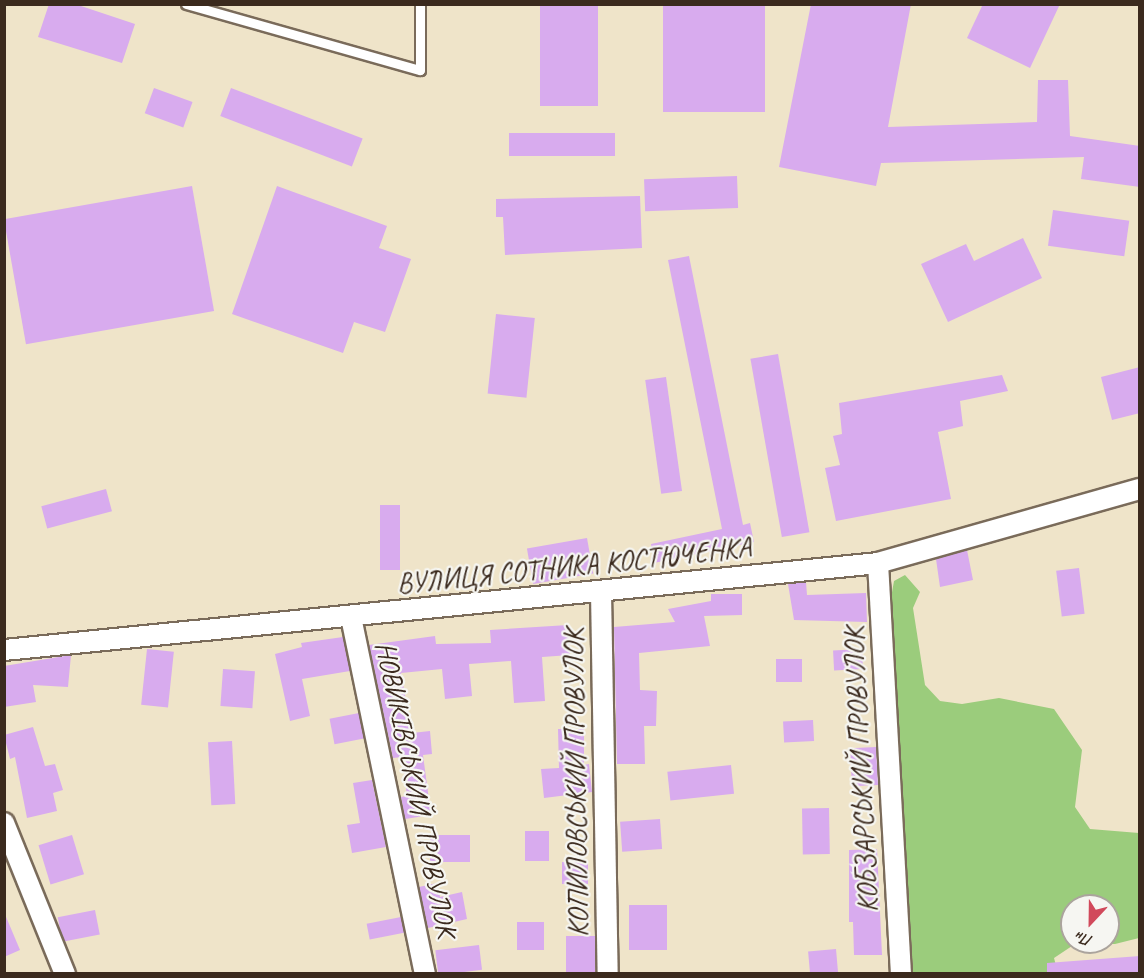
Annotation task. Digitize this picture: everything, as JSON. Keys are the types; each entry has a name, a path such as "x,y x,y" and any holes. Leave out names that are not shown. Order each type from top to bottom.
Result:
{"street":[{"name":"ВУЛИЦЯ СОТНИКА КОСТЮЧЕНКА","path":"4,650 878,563 1140,489"},
{"name":"КОБЗАРСЬКИЙ ПРОВУЛОК","path":"878,563 901,974"},
{"name":"КОПИЛОВСЬКИЙ ПРОВУЛОК","path":"601,592 608,974"},
{"name":"НОВИКІВСЬКИЙ ПРОВУЛОК","path":"351,617 425,974"},
{"path":"4,823 65,974"}],"lane":[{"path":"186,4 420,70 420,4"}],"green space":[{"path":"905,575 920,592 913,608 925,685 940,701 962,704 999,698 1054,709 1082,750 1075,807 1090,829 1139,833 1139,938 1120,943 1120,894 1060,894 1060,954 1054,958 1058,973 913,973 891,598 894,581"}],"building":[{"path":"49,4 75,4 135,24 122,63 38,37"},
{"path":"540,4 598,4 598,106 540,106"},
{"path":"663,4 765,4 765,112 663,112"},
{"path":"811,4 911,4 888,127 1037,122 1038,80 1068,80 1070,136 1140,146 1140,187 1081,179 1084,157 881,163 876,186 779,167"},
{"path":"983,4 1060,4 1030,68 967,38"},
{"path":"154,88 193,102 183,127 145,113"},
{"path":"231,88 363,139 352,167 220,116"},
{"path":"509,133 615,133 615,156 509,156"},
{"path":"737,176 738,208 645,211 644,179"},
{"path":"192,186 214,311 26,344 4,219"},
{"path":"277,186 387,226 379,248 411,259 385,332 354,322 343,353 232,314"},
{"path":"640,196 642,248 505,255 503,217 496,217 496,199"},
{"path":"1053,210 1129,221 1124,256 1048,246"},
{"path":"1023,238 1042,278 948,322 921,264 966,244 974,261"},
{"path":"689,256 743,525 750,523 754,542 654,563 651,544 722,529 668,260"},
{"path":"496,314 535,318 526,398 488,394"},
{"path":"778,354 809,532 782,537 750,359"},
{"path":"1140,367 1140,413 1112,420 1101,377"},
{"path":"1002,375 1008,391 960,401 963,426 938,432 951,499 836,521 825,468 840,465 833,436 842,434 839,403"},
{"path":"666,377 682,491 661,494 645,380"},
{"path":"106,489 112,511 47,529 41,506"},
{"path":"380,505 400,505 400,570 380,570"},
{"path":"587,538 593,573 533,584 527,549"},
{"path":"967,550 973,580 940,587 936,559"},
{"path":"1079,568 1085,614 1062,616 1056,571"},
{"path":"806,582 807,595 866,593 867,622 794,620 788,584"},
{"path":"711,594 742,594 742,615 704,616 710,646 639,653 640,690 657,691 656,726 644,726 645,764 617,764 614,627 675,622 668,609 711,601"},
{"path":"568,625 570,655 542,657 545,701 514,703 511,661 469,664 472,696 445,699 442,669 401,673 412,733 430,731 432,754 423,755 431,815 405,819 401,797 407,796 402,757 393,758 369,645 435,636 436,644 491,643 490,630"},
{"path":"343,637 350,671 302,679 310,716 290,721 275,654 302,647 301,643"},
{"path":"147,649 174,652 168,708 141,705"},
{"path":"862,649 863,669 834,670 833,651"},
{"path":"71,655 68,687 33,685 36,702 4,707 4,666"},
{"path":"776,659 802,659 802,682 776,682"},
{"path":"223,669 255,671 252,708 220,706"},
{"path":"359,713 364,739 335,744 330,719"},
{"path":"813,720 814,741 784,743 783,722"},
{"path":"33,727 45,766 55,764 63,790 53,793 57,811 27,818 15,757 10,759 4,735"},
{"path":"558,729 584,729 584,765 589,764 592,792 544,798 541,769 559,768"},
{"path":"232,741 235,804 211,805 208,742"},
{"path":"876,747 878,785 852,786 850,748"},
{"path":"731,765 734,794 670,801 667,772"},
{"path":"372,780 386,847 352,853 347,825 360,823 353,783"},
{"path":"802,808 829,808 830,854 803,854"},
{"path":"660,819 662,849 622,852 620,822"},
{"path":"525,831 549,831 549,861 525,861"},
{"path":"72,835 84,874 51,884 39,845"},
{"path":"430,835 470,835 470,862 430,862"},
{"path":"877,849 882,955 854,955 853,922 849,922 849,850"},
{"path":"562,862 588,862 588,884 562,884"},
{"path":"437,883 440,897 462,892 467,919 428,928 419,887"},
{"path":"629,905 667,905 667,950 629,950"},
{"path":"95,910 100,935 62,942 58,917"},
{"path":"4,912 20,950 4,957"},
{"path":"401,917 404,933 370,939 367,924"},
{"path":"517,922 544,922 544,950 517,950"},
{"path":"566,936 595,936 595,974 566,974"},
{"path":"479,945 482,970 438,974 435,950"},
{"path":"836,949 838,974 810,974 808,951"},
{"path":"1140,956 1140,974 1047,974 1047,963"}]}
